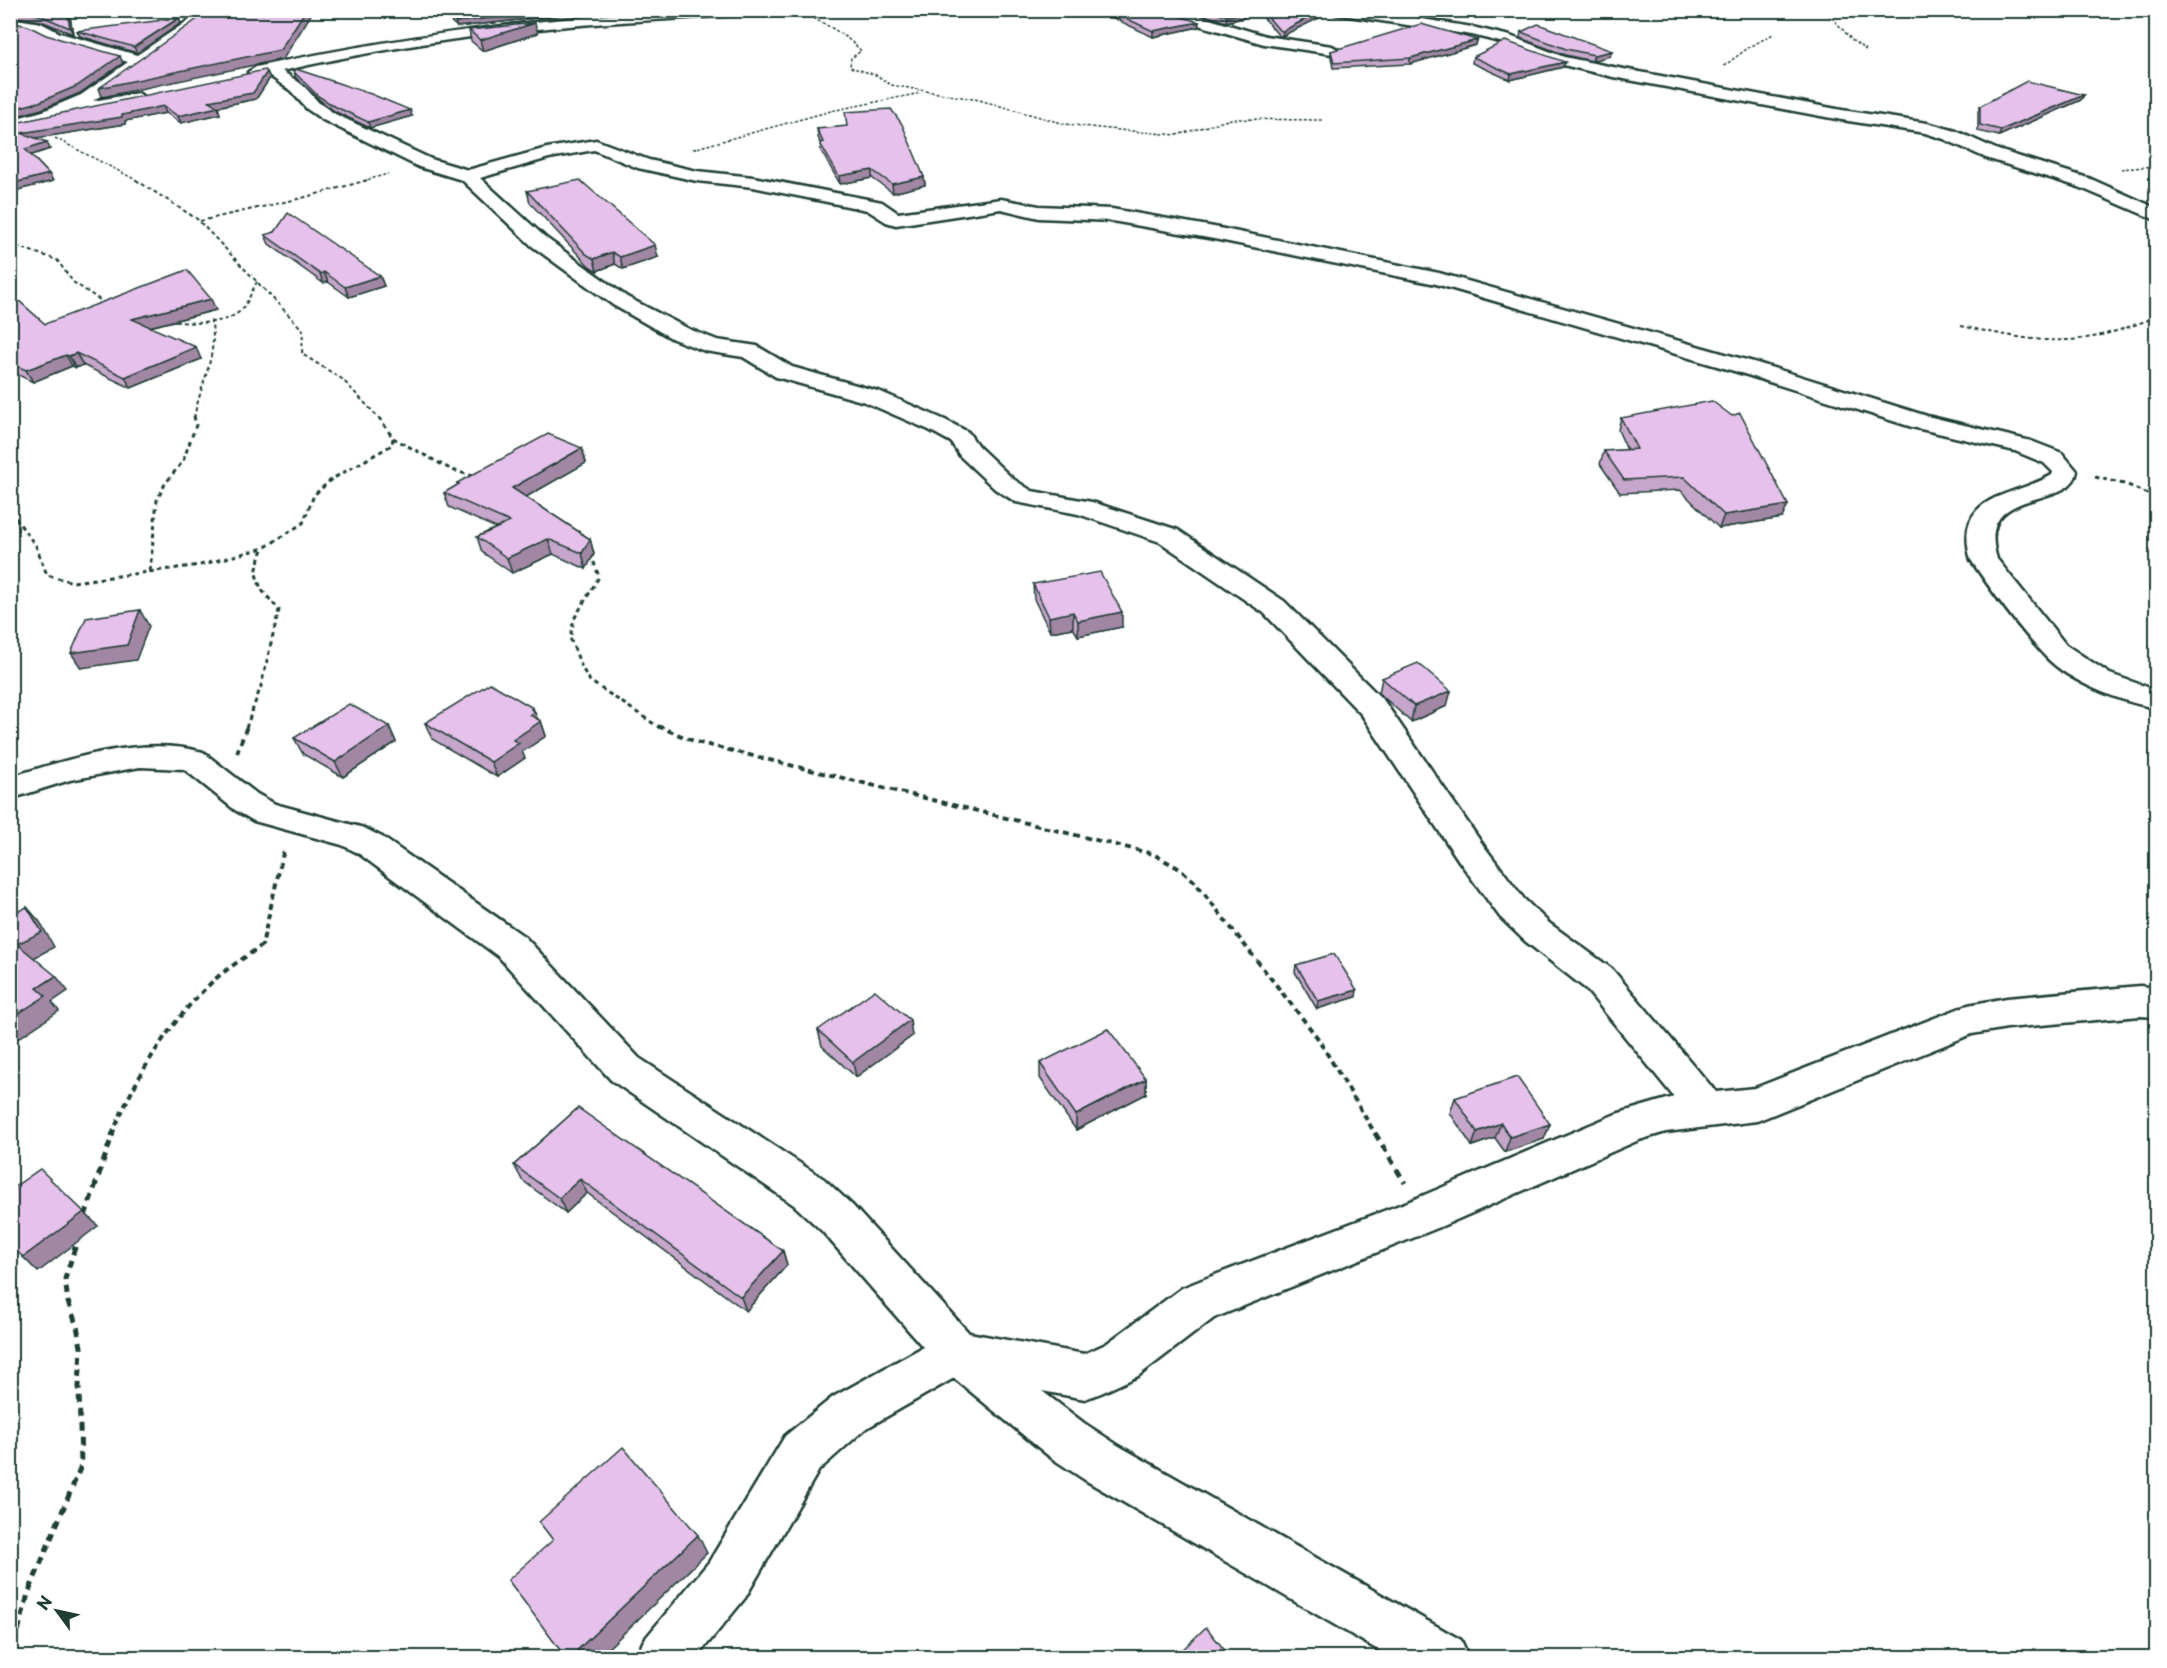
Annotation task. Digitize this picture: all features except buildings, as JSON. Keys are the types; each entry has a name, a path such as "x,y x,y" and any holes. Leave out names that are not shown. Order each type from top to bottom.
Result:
{"street":[{"path":"10,125 77,104 190,24 215,10"},
{"path":"238,76 366,48 442,37 558,23 745,10"},
{"path":"1162,10 1264,40 1332,50"},
{"path":"1336,10 1472,30 1505,39 1560,60 1842,115 1927,128 1950,135 1992,154 2085,183 2157,215"},
{"path":"10,22 36,26 55,36 138,60"},
{"path":"270,69 304,93 313,106 329,117 425,163 468,176 539,242 620,301 681,334 713,346 745,350 784,372 873,398 937,425 960,438 969,451 1004,484 1025,497 1090,509 1169,536 1274,607 1373,708 1471,853 1512,908 1537,932 1599,979 1707,1111"},
{"path":"49,114 148,96"},
{"path":"468,176 547,153 588,145 602,146 636,160 697,176 753,182 861,202 878,207 885,215 896,219 1001,204 1039,212 1112,215 1214,233 1439,279 1749,368 1920,422 2023,446 2053,458 2065,471 2064,478 2058,483 2002,503 1983,521 1977,534 1978,546 1984,560 2056,651 2100,681 2138,695 2157,699"},
{"path":"10,788 67,770 140,757 192,759 224,786 265,813 352,836 369,845 512,947 625,1069 809,1192 837,1218 957,1352 1067,1440 1102,1463 1443,1658"},
{"path":"662,1658 727,1580 802,1453 849,1413 957,1352 1084,1377 1122,1360 1198,1303 1425,1214 1630,1126 1666,1115 1756,1104 1968,1020 2007,1013 2151,1000"}],"path":[{"path":"795,10 833,28 857,45 861,51 851,58 852,69 876,75 891,85 925,93 979,100 1065,124 1170,135 1188,133 1231,119 1322,120"},
{"path":"1825,10 1845,36 1866,50"},
{"path":"1662,80 1728,65 1748,48 1773,34"},
{"path":"636,160 667,156 831,111 925,93"},
{"path":"50,136 146,185 199,221 303,330 302,354 342,379 374,410 393,438 452,470 481,478"},
{"path":"199,221 310,196 425,163"},
{"path":"10,244 57,260 73,282 111,308"},
{"path":"166,320 197,322 235,315 242,310 257,282"},
{"path":"1960,326 2027,338 2078,340 2115,332 2157,317"},
{"path":"150,571 157,500 165,484 183,461 196,425 195,412 209,364 215,328 211,320"},
{"path":"10,511 36,546 47,575 59,580 72,582 200,566 264,548 303,523 314,495 345,470 389,448 393,438"},
{"path":"2065,471 2128,485 2157,498"},
{"path":"224,786 261,686 279,610 258,587 256,581 258,560 264,548"},
{"path":"591,553 599,577 574,619 570,638 590,681 651,723 672,734 706,745 1153,854 1180,869 1195,882 1317,1037 1425,1214"},
{"path":"10,1658 28,1594 81,1466 79,1387 81,1347 77,1326 68,1302 65,1279 104,1155 121,1113 178,1017 212,982 262,945 290,821"}]}
